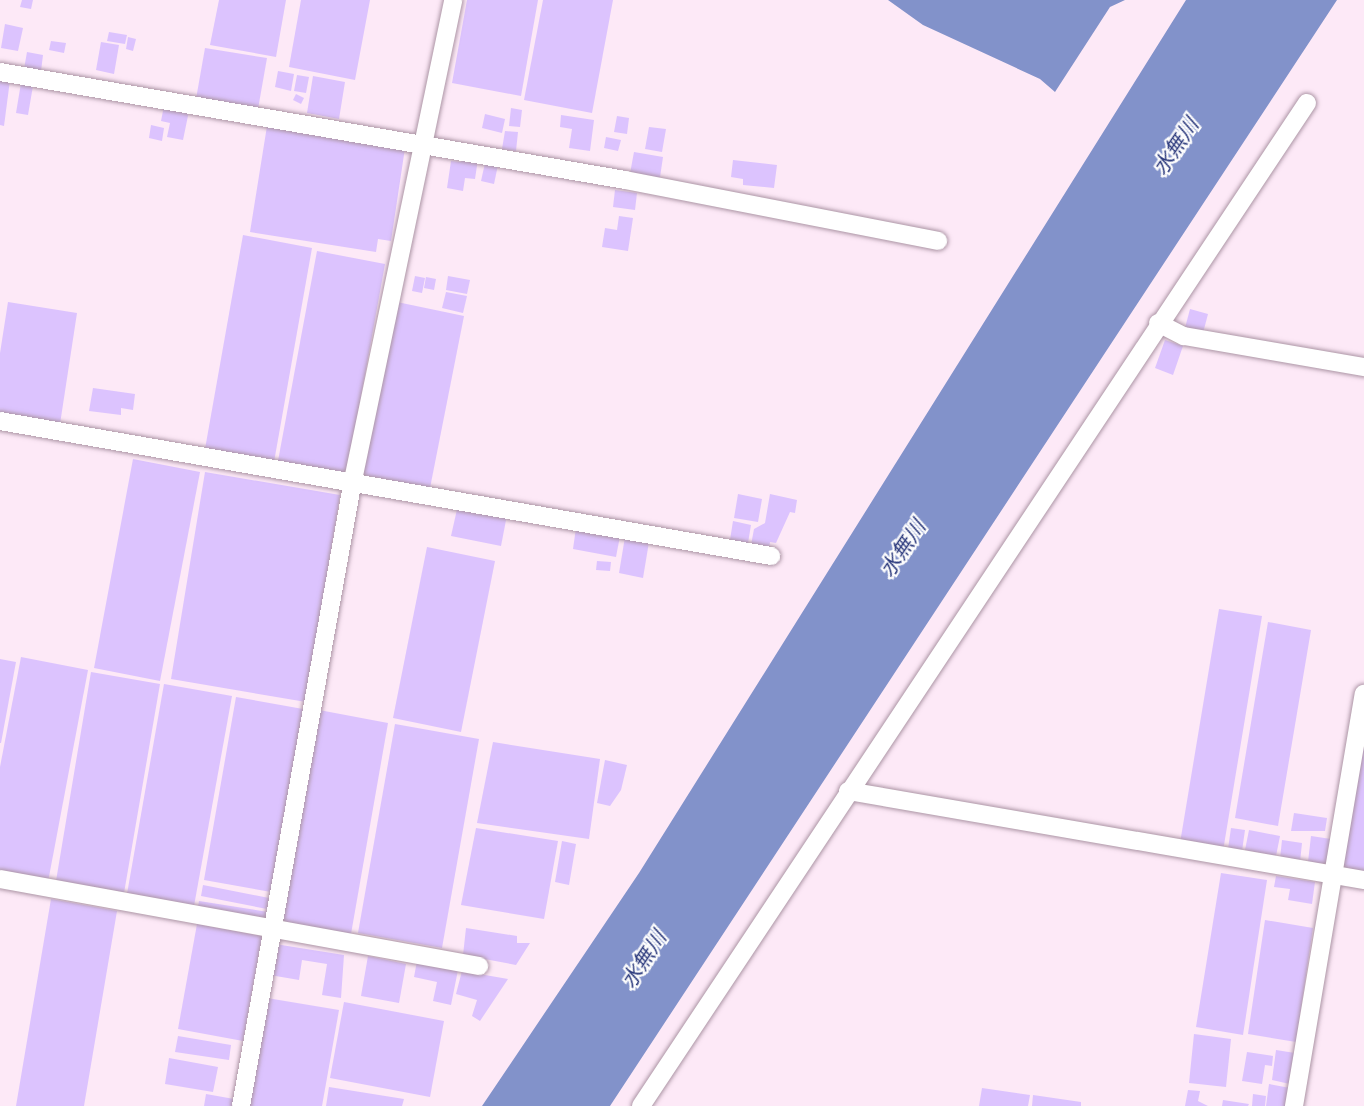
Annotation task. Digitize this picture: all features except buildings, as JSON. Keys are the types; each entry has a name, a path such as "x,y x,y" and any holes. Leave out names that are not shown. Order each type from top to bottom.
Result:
{"street":[{"path":"241,1106 353,480 419,145 453,0"},
{"path":"0,72 419,145 938,241"},
{"path":"641,1106 1158,322 1307,103"},
{"path":"1158,322 1184,336 1364,367"},
{"path":"0,421 353,480 771,556"},
{"path":"1294,1106 1364,694"},
{"path":"848,790 1364,880"},
{"path":"0,879 479,966"}],"water":[{"path":"888,0 1125,0 1110,7 1055,92 1040,79 923,25"},
{"name":"水無川","path":"1186,0 1337,0 610,1106 482,1106 639,873"}]}
